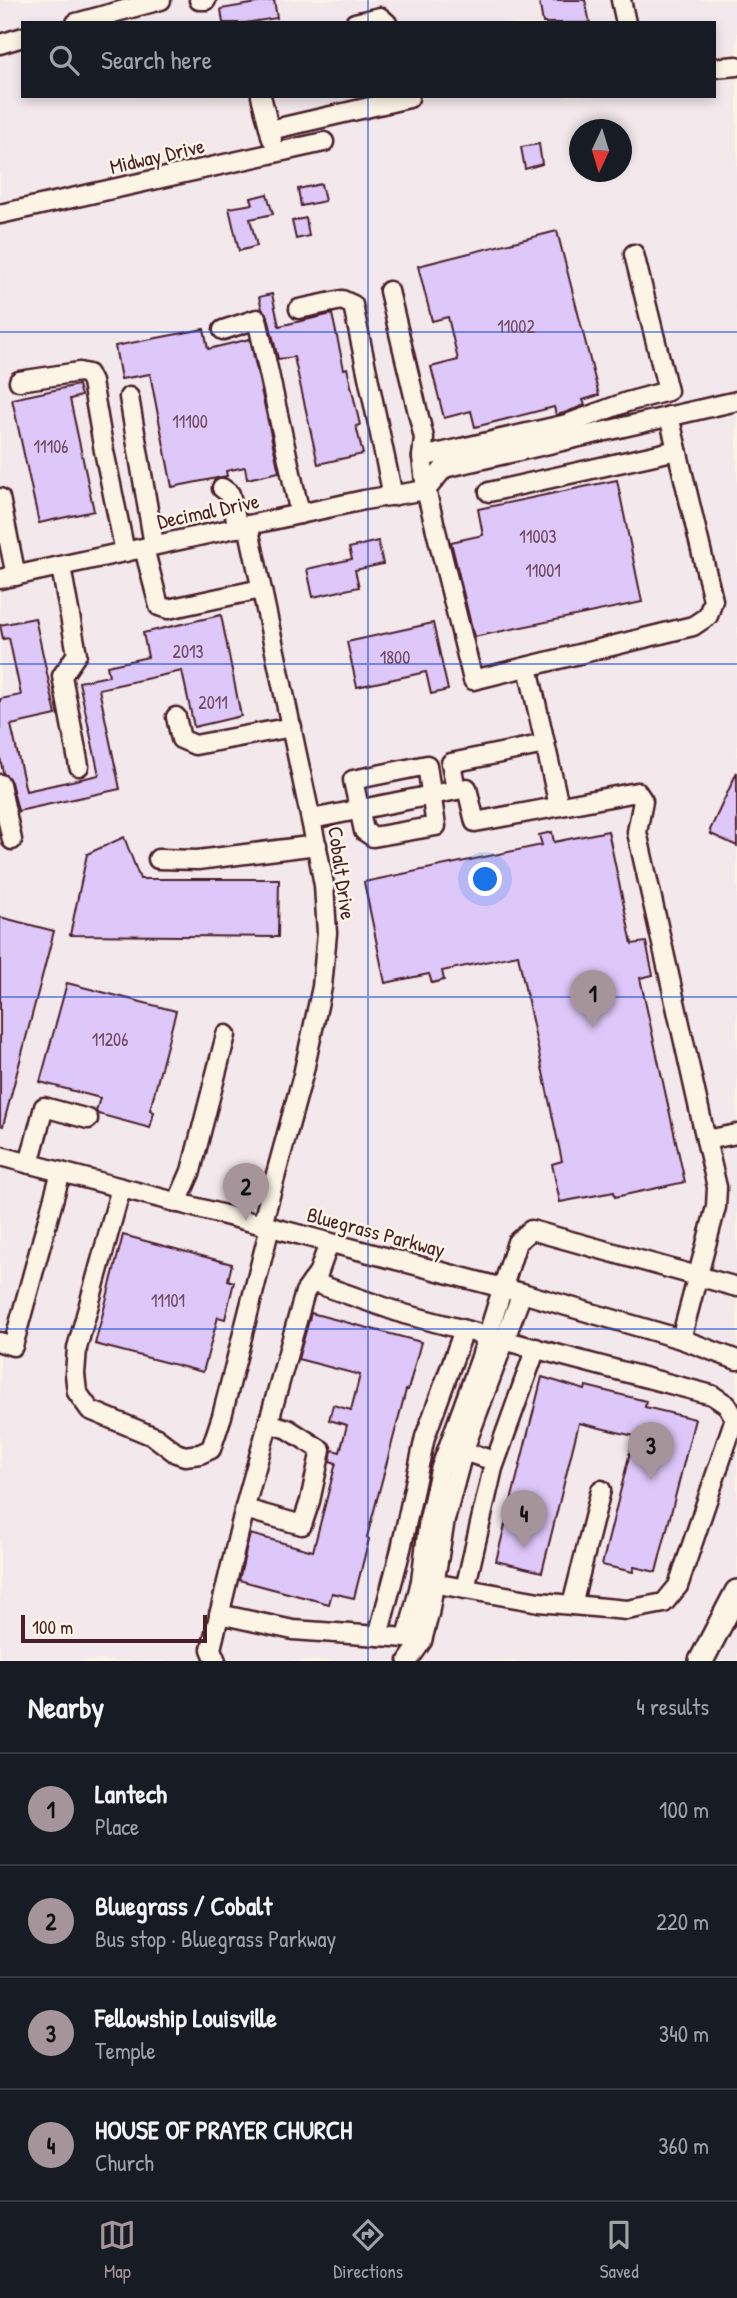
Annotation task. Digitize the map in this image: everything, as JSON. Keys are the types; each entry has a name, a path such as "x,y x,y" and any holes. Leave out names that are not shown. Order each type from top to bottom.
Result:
{"main road":[{"path":"701,1661 737,1592"}],"street":[{"path":"83,21 161,0"},
{"path":"199,0 206,0"},
{"path":"621,0 626,21"},
{"path":"363,21 380,17 385,21"},
{"path":"0,44 21,38"},
{"path":"716,68 737,66"},
{"path":"262,98 274,153"},
{"path":"270,130 409,98"},
{"name":"Midway Drive","path":"0,214 324,142"},
{"path":"422,457 567,424 627,402 668,391 634,254"},
{"path":"389,291 424,438 422,457 426,490 472,680 693,626 708,616 713,600 669,416"},
{"path":"299,309 342,300 353,305 393,496"},
{"path":"223,330 257,319 300,514"},
{"path":"19,381 79,372 88,374 125,552"},
{"path":"129,397 159,606 169,609 261,589"},
{"path":"426,490 444,468 737,401"},
{"path":"489,492 677,450"},
{"name":"Cobalt Drive","path":"121,1188 77,1348 77,1392 90,1410 155,1437 176,1453 185,1456 200,1454 211,1449 222,1416 303,1075 322,987 327,933 324,885 317,845 261,589 243,526 230,494 222,488"},
{"name":"Decimal Drive","path":"8,578 300,514 426,490"},
{"path":"0,498 8,578"},
{"path":"61,566 77,654 62,676 79,766"},
{"path":"528,667 559,806"},
{"path":"176,717 181,739 195,745 292,726"},
{"path":"456,790 451,763 545,744"},
{"path":"427,765 436,826 373,837 364,831 359,809 353,779 427,765"},
{"path":"0,784 12,840"},
{"path":"312,819 467,788 475,822 638,792 643,801 637,832 717,1187 716,1207 681,1339"},
{"path":"158,859 198,860 317,845"},
{"path":"177,1203 191,1171 226,1035"},
{"path":"29,1164 44,1107 88,1119"},
{"path":"706,1140 737,1133"},
{"name":"Bluegrass Parkway","path":"0,1156 522,1293 681,1339 737,1360"},
{"path":"0,1342 13,1346 61,1172"},
{"path":"408,1661 428,1582 434,1494 456,1450 497,1337 503,1289 517,1242 531,1230 737,1287"},
{"path":"216,1661 211,1649 244,1509 305,1292 318,1274 329,1243"},
{"path":"313,1282 404,1314 712,1395 727,1405 735,1418 678,1586 664,1603 627,1610 539,1602 428,1582"},
{"path":"497,1337 510,1321 522,1293"},
{"path":"378,1636 401,1549 424,1441 464,1330"},
{"path":"465,1589 495,1461 536,1348"},
{"path":"244,1509 302,1525 310,1501 321,1450 288,1429 268,1423"},
{"path":"424,1441 495,1461"},
{"path":"572,1605 601,1490"},
{"path":"219,1614 293,1630 415,1640"}],"shaded area":[{"path":"0,0 737,0 737,1661 0,1661"}],"building":[{"path":"274,0 277,18 223,21 221,9"},
{"path":"539,0 585,0 590,21 543,21"},
{"path":"539,144 542,164 525,169 521,147"},
{"path":"321,184 325,201 301,206 298,189"},
{"path":"267,194 273,214 250,219 257,246 239,251 229,208 253,204 251,198"},
{"path":"306,218 309,236 296,239 292,221"},
{"path":"557,231 599,395 583,400 585,405 556,415 554,407 475,427 471,411 444,418 431,367 458,360 448,317 432,321 418,266"},
{"path":"272,294 279,326 332,314 360,425 356,426 363,454 318,464 294,357 278,359 268,317 262,309 259,297"},
{"path":"204,329 208,349 250,339 279,472 247,479 245,467 226,471 227,476 172,487 150,374 121,379 115,346"},
{"path":"78,385 81,396 70,399 94,511 39,523 12,399"},
{"path":"617,480 642,602 474,637 451,542 483,535 478,509"},
{"path":"378,541 383,564 355,570 359,587 313,597 307,569 352,559 349,548"},
{"path":"221,615 241,716 194,727 182,671 99,689 120,789 18,811 11,782 3,773 0,757 0,699 21,695 9,638 3,639 0,625 35,618 56,715 11,725 26,791 99,775 79,682 109,676 107,666 148,657 143,633"},
{"path":"433,623 448,690 431,694 426,672 357,687 347,642"},
{"path":"737,772 737,846 711,834 710,830"},
{"path":"608,831 632,944 646,942 653,975 640,978 685,1182 615,1197 614,1192 560,1202 552,1164 562,1161 518,955 442,971 444,980 432,983 429,974 385,983 364,882 542,845 539,835 552,832 554,842"},
{"path":"124,837 140,879 279,879 278,937 70,935 87,854"},
{"path":"0,917 54,931 3,1126 0,1125"},
{"path":"67,983 176,1011 150,1110 154,1112 150,1128 98,1114 96,1111 100,1098 40,1082"},
{"path":"123,1235 232,1264 228,1280 234,1282 225,1319 218,1317 203,1372 95,1344"},
{"path":"311,1313 421,1342 367,1537 369,1539 354,1598 332,1593 329,1604 239,1580 250,1534 313,1551 336,1463 330,1461 332,1450 340,1452 347,1425 329,1420 333,1405 351,1410 360,1375 298,1359"},
{"path":"542,1377 585,1390 586,1386 646,1401 645,1407 695,1419 656,1572 634,1567 633,1572 602,1565 634,1436 579,1423 542,1572 496,1561"}],"place":[{"name":"Lantech","path":"593,1028"},
{"name":"Bluegrass / Cobalt","path":"246,1221"},
{"name":"Fellowship Louisville","path":"651,1480"},
{"name":"HOUSE OF PRAYER CHURCH","path":"524,1548"}]}
